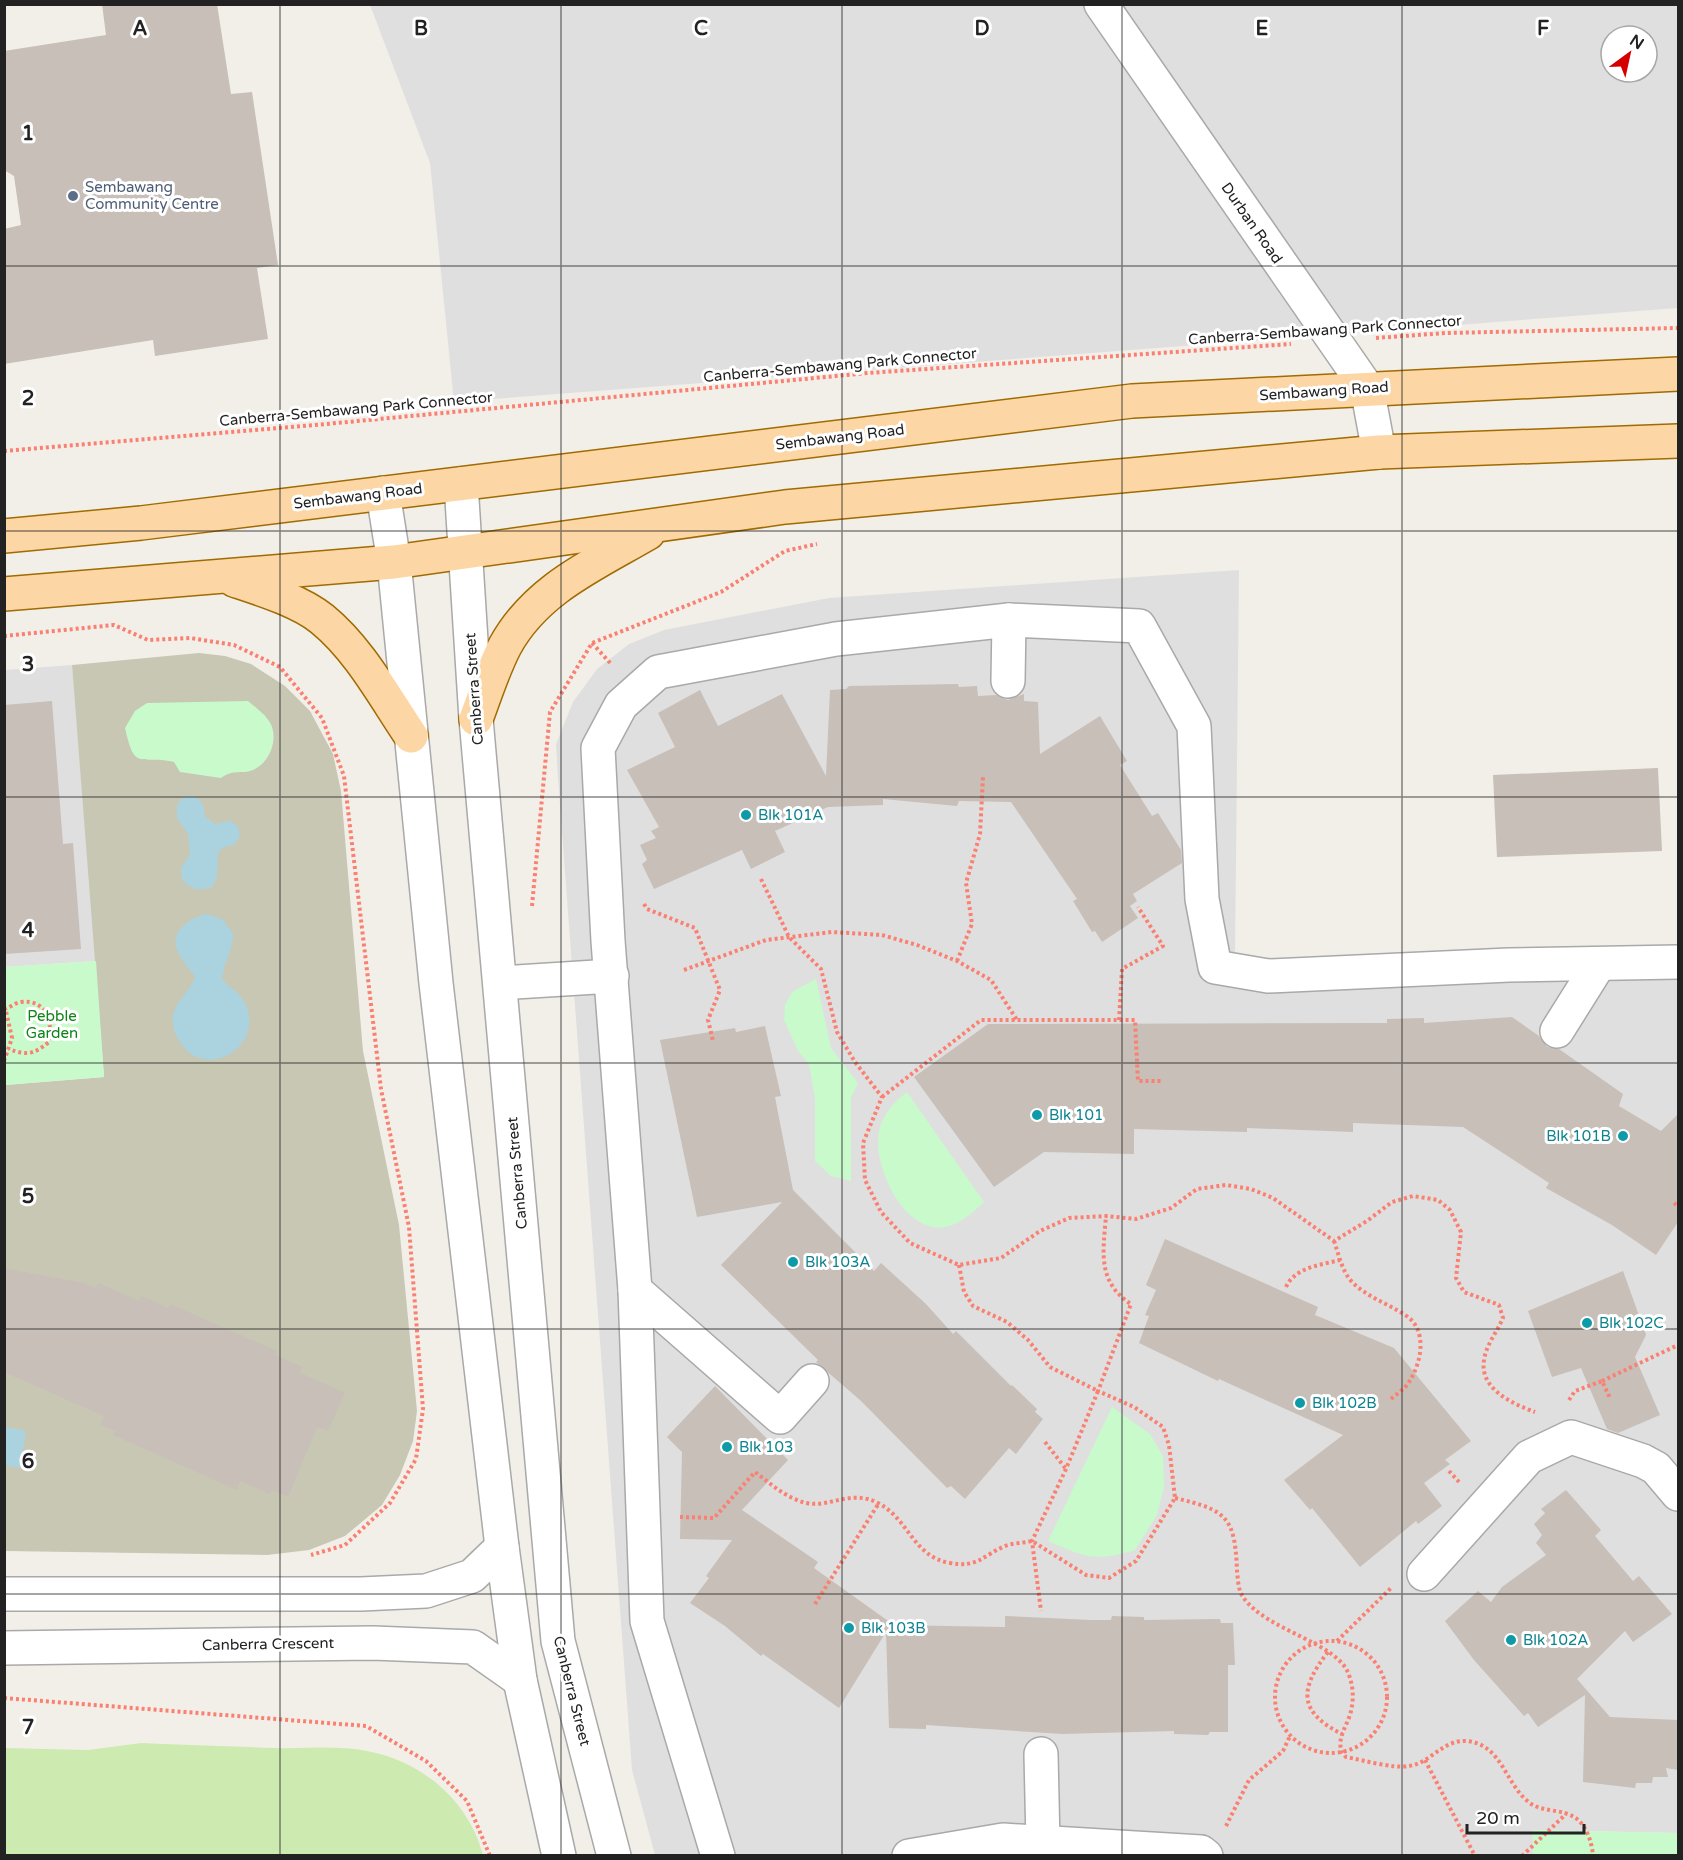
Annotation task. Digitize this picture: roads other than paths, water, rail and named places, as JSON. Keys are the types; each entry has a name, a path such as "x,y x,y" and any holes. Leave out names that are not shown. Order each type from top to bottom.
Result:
{"main road":[{"name":"Sembawang Road","path":"4,536 141,523 1132,401 1678,374"},
{"path":"4,594 394,562 784,507 1379,452 1678,441"},
{"path":"476,719 505,646 535,605 564,581 665,524"},
{"path":"224,577 268,591 320,617 346,644 411,736"}],"street":[{"name":"Durban Road","path":"1101,4 1367,388 1379,452"},
{"name":"Canberra Street","path":"460,484 476,719 558,1641 614,1856"},
{"path":"383,493 394,562 436,983 502,1547 520,1680 559,1856"},
{"path":"1008,681 1009,620"},
{"path":"718,1856 646,1621 634,1290 608,941 598,748 621,705 658,672 836,639 1009,620 1139,626 1194,726 1202,898 1215,967 1268,976 1678,962"},
{"path":"1557,1031 1599,963"},
{"path":"500,983 612,976"},
{"path":"634,1290 780,1417 812,1381"},
{"path":"1424,1574 1528,1456 1571,1437 1643,1461 1656,1468 1678,1494"},
{"path":"4,1594 360,1594 426,1591 472,1576 502,1547"},
{"path":"515,1641 558,1641"},
{"name":"Canberra Crescent","path":"4,1648 374,1643 473,1647 520,1680"},
{"path":"1041,1754 1043,1842"},
{"path":"909,1856 1003,1840 1201,1852 1214,1846"}],"water":[{"path":"194,796 203,804 205,817 215,824 231,821 238,827 240,836 234,845 224,847 218,852 217,877 212,887 203,889 192,887 182,880 181,868 190,855 188,834 177,818 177,804 184,797"},
{"path":"206,914 222,919 233,933 232,946 222,979 244,1001 249,1017 248,1032 241,1045 230,1054 218,1059 204,1059 191,1054 178,1039 173,1023 177,1005 195,977 178,952 176,938 178,932 187,923"},
{"path":"5,1427 26,1431 20,1468 5,1465"}],"place":[{"name":"Sembawang Community Centre","path":"73,196"},
{"name":"Blk 101A","path":"746,815"},
{"name":"Blk 101","path":"1037,1115"},
{"name":"Blk 101B","path":"1623,1136"},
{"name":"Blk 103A","path":"793,1262"},
{"name":"Blk 102C","path":"1587,1323"},
{"name":"Blk 102B","path":"1300,1403"},
{"name":"Blk 103","path":"727,1447"},
{"name":"Blk 103B","path":"849,1628"},
{"name":"Blk 102A","path":"1511,1640"}],"park label":[{"name":"Pebble Garden","path":"52,1024"}]}
